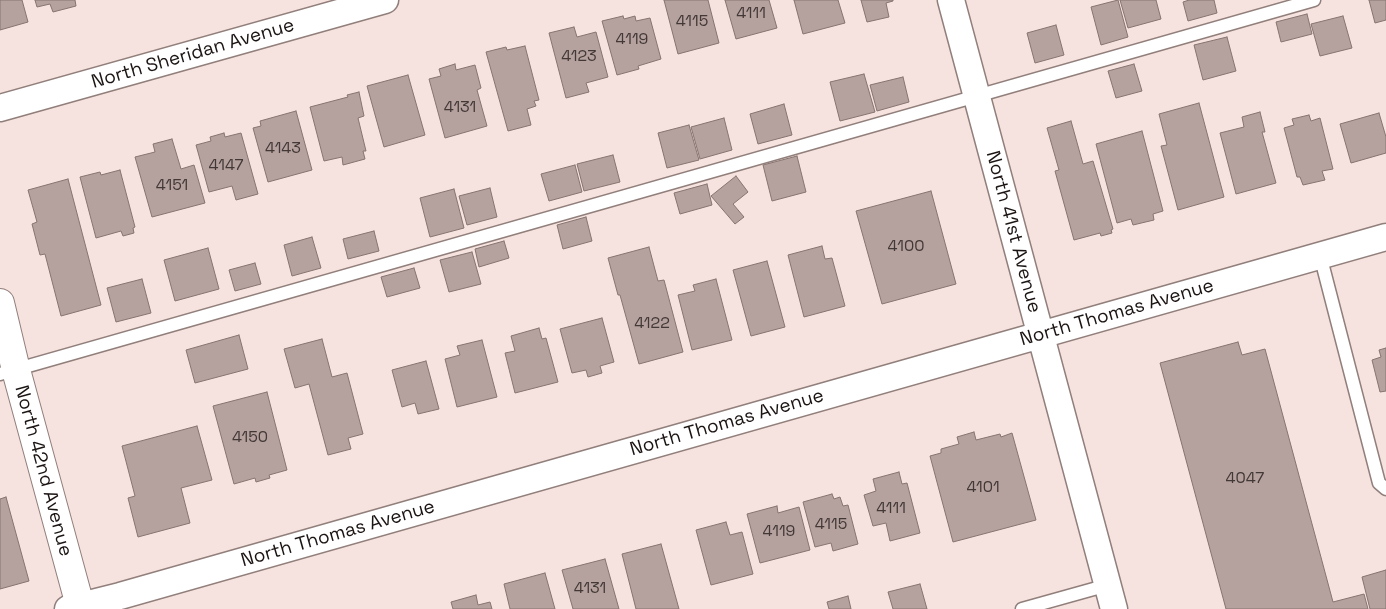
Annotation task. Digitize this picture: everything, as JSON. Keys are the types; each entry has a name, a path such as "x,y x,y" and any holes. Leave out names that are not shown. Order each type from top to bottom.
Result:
{"street":[{"name":"North Sheridan Avenue","path":"0,108 385,0"},
{"name":"North 41st Avenue","path":"952,0 1111,597"},
{"name":"North Thomas Avenue","path":"76,608 1386,237"},
{"name":"North 42nd Avenue","path":"0,303 8,372 76,608"}],"lane":[{"path":"8,372 1314,0"},
{"path":"1320,255 1379,483 1386,490"},
{"path":"1022,609 1111,597"}],"building":[{"path":"0,0 22,0 28,22 0,30"},
{"path":"35,0 75,0 76,6 53,12 50,4 37,7"},
{"path":"664,0 708,0 719,43 678,54"},
{"path":"725,0 769,0 777,28 736,39"},
{"path":"794,0 838,0 845,23 803,34"},
{"path":"861,0 893,0 886,3 889,17 867,22"},
{"path":"1118,0 1128,37 1101,45 1091,7"},
{"path":"1120,0 1156,0 1161,19 1128,28"},
{"path":"1189,0 1214,0 1217,13 1188,21 1183,2"},
{"path":"1369,0 1386,0 1386,20 1375,23"},
{"path":"1307,14 1312,34 1281,42 1276,22"},
{"path":"623,16 624,19 635,16 636,21 650,18 661,59 638,66 639,69 617,75 602,21"},
{"path":"1343,16 1352,48 1320,56 1311,24"},
{"path":"1056,25 1064,55 1035,63 1027,33"},
{"path":"574,27 577,37 596,32 608,77 586,83 589,92 566,98 549,33"},
{"path":"1227,37 1236,71 1203,80 1194,45"},
{"path":"525,46 539,100 534,101 536,106 527,109 531,125 508,131 486,52 506,47 507,50"},
{"path":"455,64 456,70 475,65 481,88 477,90 487,126 445,138 429,79 441,76 439,69"},
{"path":"1134,64 1142,91 1116,98 1108,71"},
{"path":"864,74 875,112 840,121 830,82"},
{"path":"408,75 425,135 384,147 367,86"},
{"path":"903,77 909,102 877,111 870,85"},
{"path":"359,92 364,116 358,118 366,151 363,151 365,159 343,165 342,157 324,161 310,107 348,97 347,95"},
{"path":"1199,103 1224,197 1178,210 1161,146 1167,145 1159,114"},
{"path":"784,104 792,135 758,144 750,114"},
{"path":"296,111 312,170 268,182 253,128 261,126 260,121"},
{"path":"1260,112 1265,132 1262,132 1276,183 1236,194 1220,133 1244,127 1242,117"},
{"path":"1379,113 1386,137 1386,153 1351,163 1340,124"},
{"path":"1309,115 1311,121 1320,118 1333,169 1322,171 1325,180 1303,185 1300,177 1297,177 1284,128 1294,125 1292,119"},
{"path":"724,118 732,150 700,159 691,127"},
{"path":"1071,121 1083,164 1093,161 1113,229 1111,230 1112,233 1101,236 1100,233 1074,240 1055,171 1059,170 1047,128"},
{"path":"689,125 699,160 667,168 658,133"},
{"path":"1142,131 1163,211 1153,214 1154,220 1133,225 1131,219 1117,223 1096,144"},
{"path":"224,133 225,137 241,133 258,194 236,200 232,186 209,192 196,145 211,141 210,137"},
{"path":"172,139 181,169 194,165 205,203 152,217 135,157 155,152 153,144"},
{"path":"613,155 620,182 584,191 577,164"},
{"path":"797,156 806,192 772,201 763,165"},
{"path":"575,165 582,192 549,201 541,174"},
{"path":"120,170 135,227 133,228 134,233 123,236 121,231 96,238 80,177 100,172 101,175"},
{"path":"736,176 748,192 733,204 744,217 735,224 711,196"},
{"path":"68,179 101,305 61,316 45,254 40,255 32,224 37,222 28,190"},
{"path":"707,184 712,205 680,214 674,193"},
{"path":"490,188 497,217 467,225 459,196"},
{"path":"454,189 464,228 430,237 420,198"},
{"path":"931,191 956,284 882,304 856,211"},
{"path":"586,217 592,241 563,249 557,225"},
{"path":"374,231 379,251 348,259 343,239"},
{"path":"312,237 321,268 292,276 284,245"},
{"path":"504,241 509,258 479,267 475,249"},
{"path":"822,246 825,259 832,258 845,306 804,317 788,255"},
{"path":"649,247 658,281 664,280 683,352 639,364 608,258"},
{"path":"208,248 219,289 175,301 164,260"},
{"path":"472,252 481,284 449,292 440,260"},
{"path":"767,261 785,327 751,336 733,270"},
{"path":"255,263 261,284 235,291 229,270"},
{"path":"414,268 420,288 387,297 381,277"},
{"path":"142,279 151,313 116,322 107,288"},
{"path":"716,279 732,340 692,350 678,295 695,291 693,285"},
{"path":"602,318 614,362 600,366 602,373 588,377 586,370 572,373 560,329"},
{"path":"539,328 542,339 546,338 558,382 515,393 505,353 515,351 511,336"},
{"path":"239,335 248,369 195,383 186,350"},
{"path":"322,339 332,377 347,373 363,434 348,438 351,449 328,455 309,384 295,388 284,349"},
{"path":"482,340 497,397 457,407 445,359 460,355 457,346"},
{"path":"1238,342 1242,355 1265,349 1333,602 1364,594 1368,609 1226,609 1160,363"},
{"path":"1386,348 1386,391 1380,392 1372,360 1381,357 1379,350"},
{"path":"426,361 439,409 418,414 415,403 402,407 392,370"},
{"path":"267,392 287,470 269,475 270,478 256,482 255,478 234,484 213,406"},
{"path":"197,426 212,480 181,488 190,523 138,537 128,498 135,496 122,446"},
{"path":"974,432 976,440 1000,434 1001,437 1012,433 1036,520 953,542 930,456 941,453 941,449 959,444 957,437"},
{"path":"899,472 902,484 907,483 920,533 890,541 886,523 873,526 864,495 876,491 873,479"},
{"path":"832,494 834,499 840,497 843,506 848,505 858,544 833,551 831,543 815,547 803,502"},
{"path":"6,497 29,581 0,589 0,499"},
{"path":"777,506 778,513 799,507 810,550 760,563 747,514"},
{"path":"726,522 730,535 742,532 753,574 711,585 696,530"},
{"path":"661,544 679,609 636,609 622,554"},
{"path":"605,559 619,609 573,609 562,570"},
{"path":"1386,570 1386,609 1370,609 1362,577"},
{"path":"545,573 555,609 510,609 504,584"},
{"path":"920,584 927,609 893,609 888,592"},
{"path":"476,595 478,605 490,602 492,609 453,609 451,602"},
{"path":"848,596 851,609 829,609 827,602"}]}
